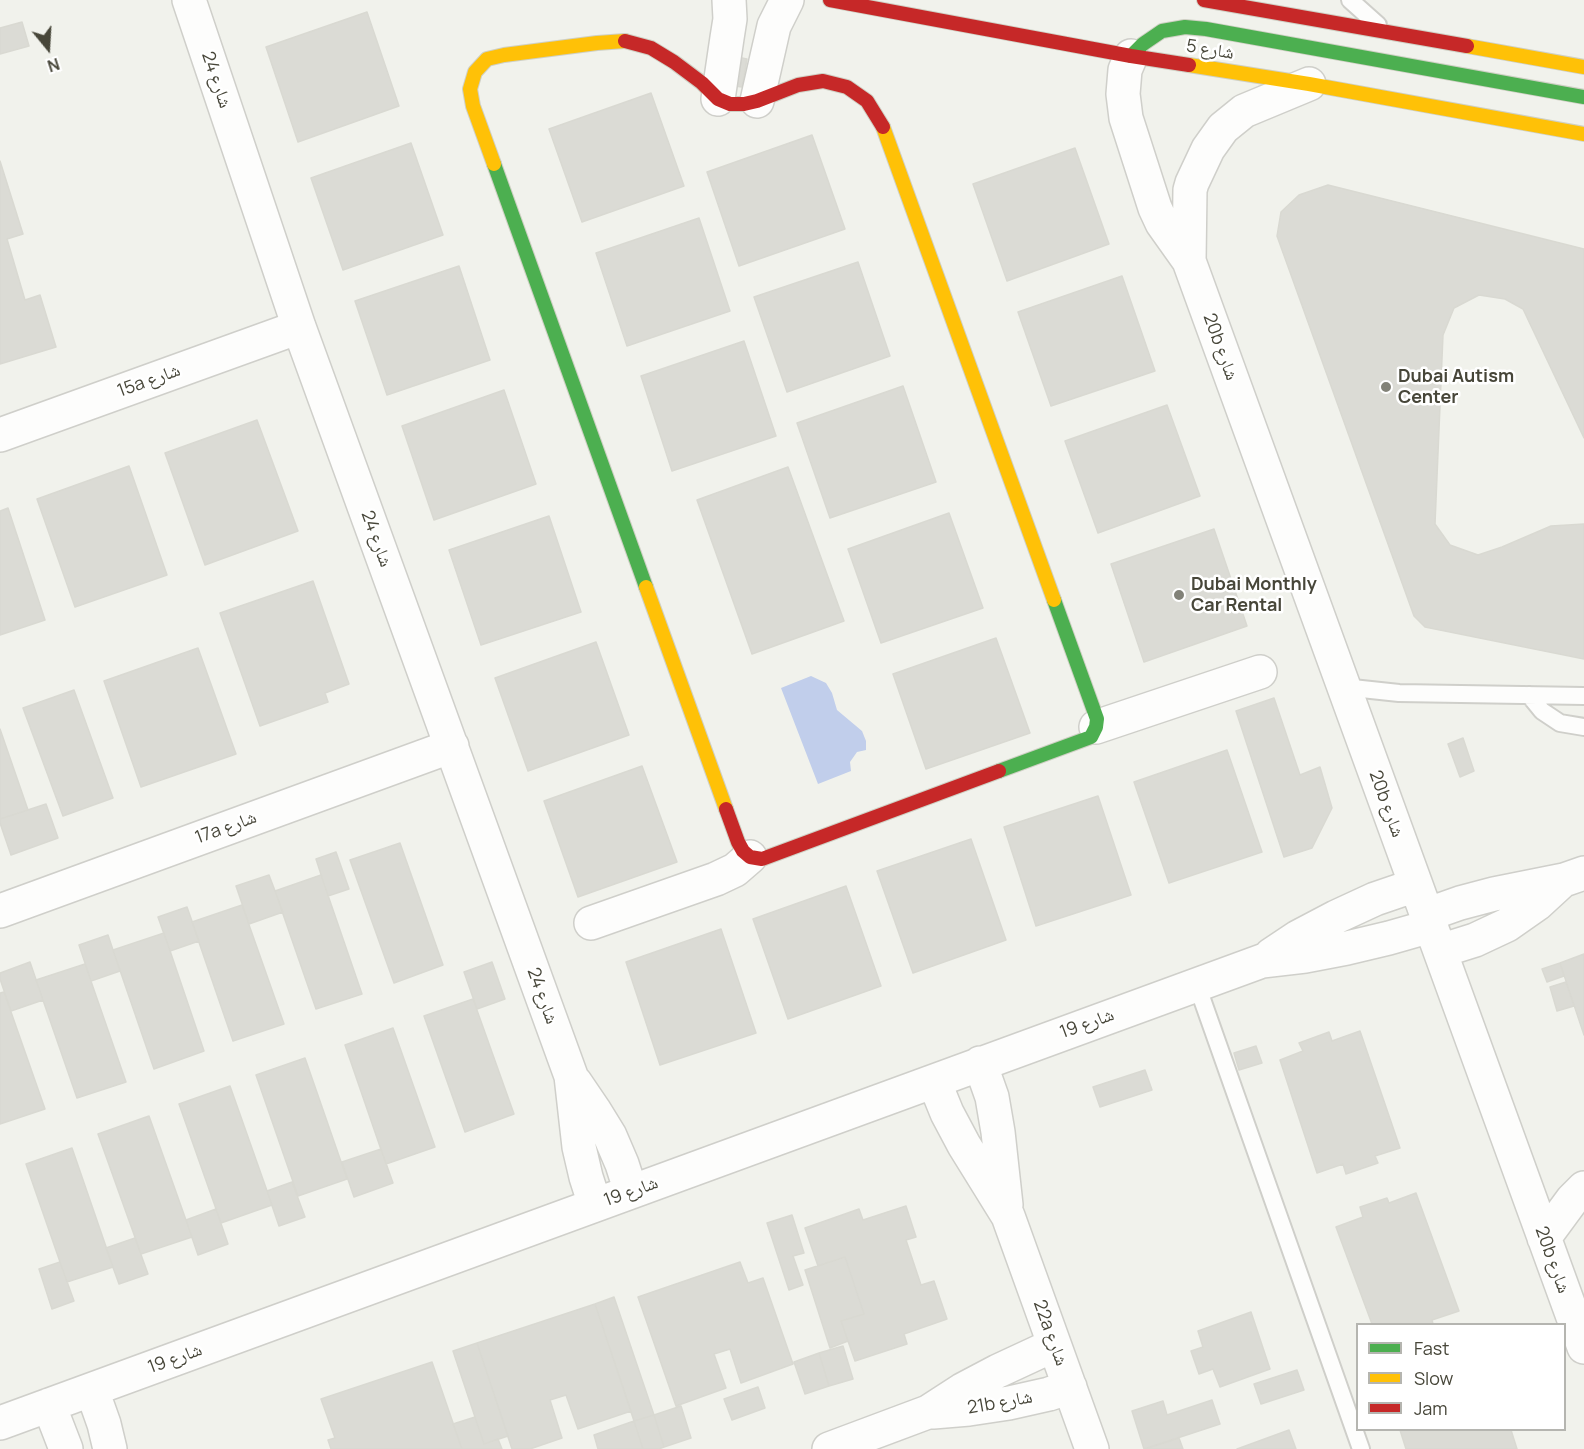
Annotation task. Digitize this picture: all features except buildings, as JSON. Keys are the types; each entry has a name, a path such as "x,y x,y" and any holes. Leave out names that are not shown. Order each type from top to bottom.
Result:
{"street":[{"name":"شارع 24","path":"189,0 299,327 571,1076"},
{"path":"718,99 728,38 729,0"},
{"path":"757,101 774,26 787,0"},
{"name":"شارع 5","path":"830,0 1131,56 1309,84 1584,134"},
{"path":"1204,0 1584,67"},
{"path":"1131,56 1143,44 1162,31 1185,27 1584,97"},
{"path":"625,41 651,48 674,62 702,83 718,99 730,104 744,105 757,101 798,85 823,81 847,87 861,96 881,122 1097,719 1091,737 762,859 750,857 738,842 473,106 470,89 475,72 488,59 504,55 625,41"},
{"name":"20b شارع","path":"1131,56 1125,70 1123,94 1126,118 1155,208 1162,223 1189,261 1584,1347"},
{"name":"20b شارع","path":"1189,261 1190,190 1208,149 1223,128 1244,111 1309,84"},
{"name":"15a شارع","path":"0,435 299,327"},
{"path":"1096,727 1260,672"},
{"name":"17a شارع","path":"0,911 452,746"},
{"path":"591,922 716,879 735,870 750,857"},
{"name":"شارع 19","path":"1262,961 1305,956 1389,938 1460,903 1574,876"},
{"name":"شارع 19","path":"0,1423 1262,961 1298,937 1376,899 1428,919"},
{"name":"22a شارع","path":"980,1063 992,1097 1008,1216"},
{"path":"571,1076 610,1136 631,1192"},
{"path":"571,1076 579,1147 595,1205"},
{"name":"22a شارع","path":"934,1080 963,1144 1008,1216 1092,1449"},
{"path":"1544,1238 1572,1200 1584,1188"},
{"name":"21b شارع","path":"829,1449 928,1412 962,1390 1054,1345"},
{"name":"21b شارع","path":"928,1412 1009,1403 1070,1388"},
{"path":"92,1390 110,1449"},
{"path":"49,1405 66,1449"}],"lane":[{"path":"1350,0 1388,33"},
{"path":"1343,687 1399,693 1584,696"},
{"path":"1529,695 1542,711 1560,723 1584,727"},
{"path":"1197,985 1361,1449"}],"water":[{"path":"811,676 826,683 837,710 862,731 866,741 866,750 857,752 850,762 851,771 818,784 781,688"}],"traffic: fast":[{"path":"1131,56 1143,44 1162,31 1185,27 1584,97"},
{"path":"494,164 646,587"},
{"path":"999,771 1091,737 1096,727 1097,719 1054,600"}],"traffic: slow":[{"path":"494,164 473,106 470,89 475,72 487,59 625,41"},
{"path":"1467,46 1584,67"},
{"path":"1189,65 1309,84 1584,134"},
{"path":"883,127 1054,600"},
{"path":"646,587 726,809"}],"traffic: jam":[{"path":"830,0 1189,65"},
{"path":"1204,0 1467,46"},
{"path":"625,41 651,48 702,83 718,99 730,104 757,101 798,85 823,81 847,87 867,101 883,127"},
{"path":"726,809 743,851 750,857 762,859 999,771"}],"place":[{"name":"Dubai Autism Center","path":"1386,387"},
{"name":"Dubai Monthly Car Rental","path":"1179,595"}]}
